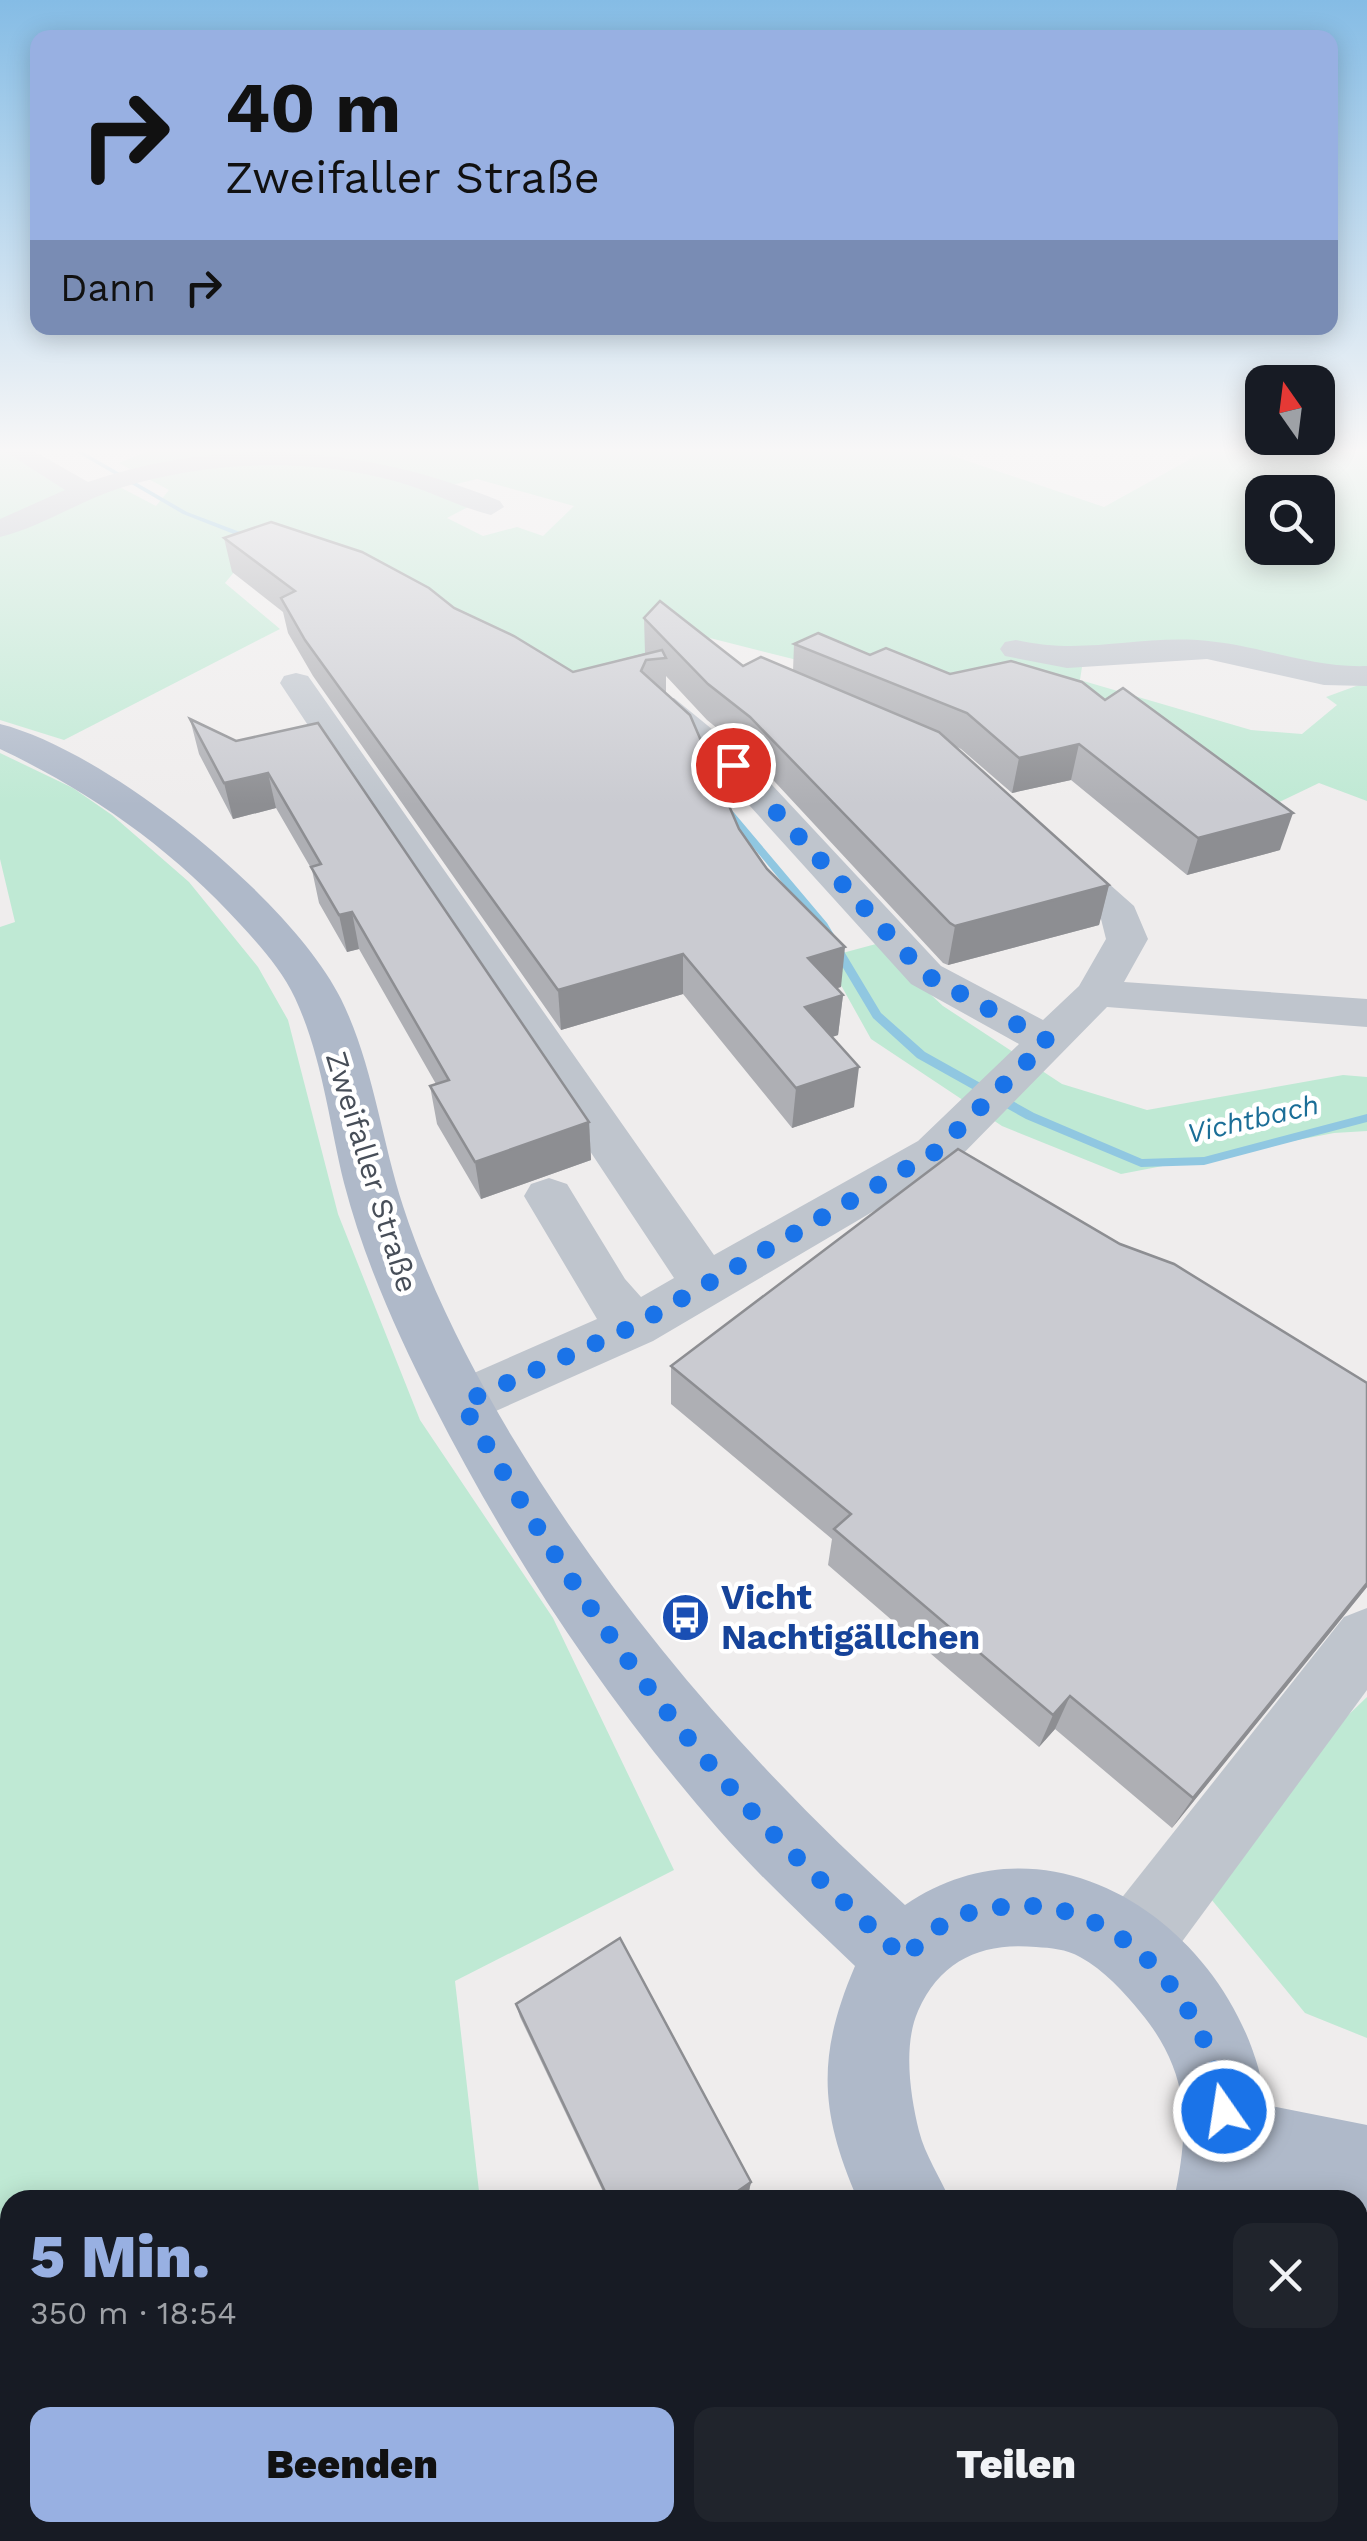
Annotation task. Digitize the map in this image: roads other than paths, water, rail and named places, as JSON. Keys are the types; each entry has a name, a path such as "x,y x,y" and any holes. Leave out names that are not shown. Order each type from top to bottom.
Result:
{"main road":[{"name":"Zweifaller Straße","path":"0,735 91,779 174,836 213,871 292,955 323,1010 378,1209 411,1301 462,1403 519,1500 652,1690 746,1806 904,1958"},
{"path":"901,2190 879,2143 868,2091 870,2040 882,1996 904,1958 940,1925 986,1908 1034,1904 1085,1918 1132,1946 1171,1983 1201,2030 1221,2083 1223,2170 1367,2168"}],"lane":[{"path":"1016,649 1067,660 1168,649 1212,651 1322,678 1367,676"},
{"path":"296,683 707,1286"},
{"path":"662,705 733,765 926,975 1048,1041"},
{"path":"462,1403 634,1326 935,1152 1096,993 1127,939 1120,915 1020,824"},
{"path":"1096,993 1367,1014"},
{"path":"935,1152 983,1181"},
{"path":"549,1196 606,1292 634,1326"},
{"path":"1132,1946 1367,1638"}],"waterway":[{"name":"Vichtbach","path":"722,804 823,925 877,1015 921,1055 1030,1116 1141,1163 1204,1161 1367,1118"}],"place":[{"name":"Vicht Nachtigällchen","path":"686,1617"}]}
